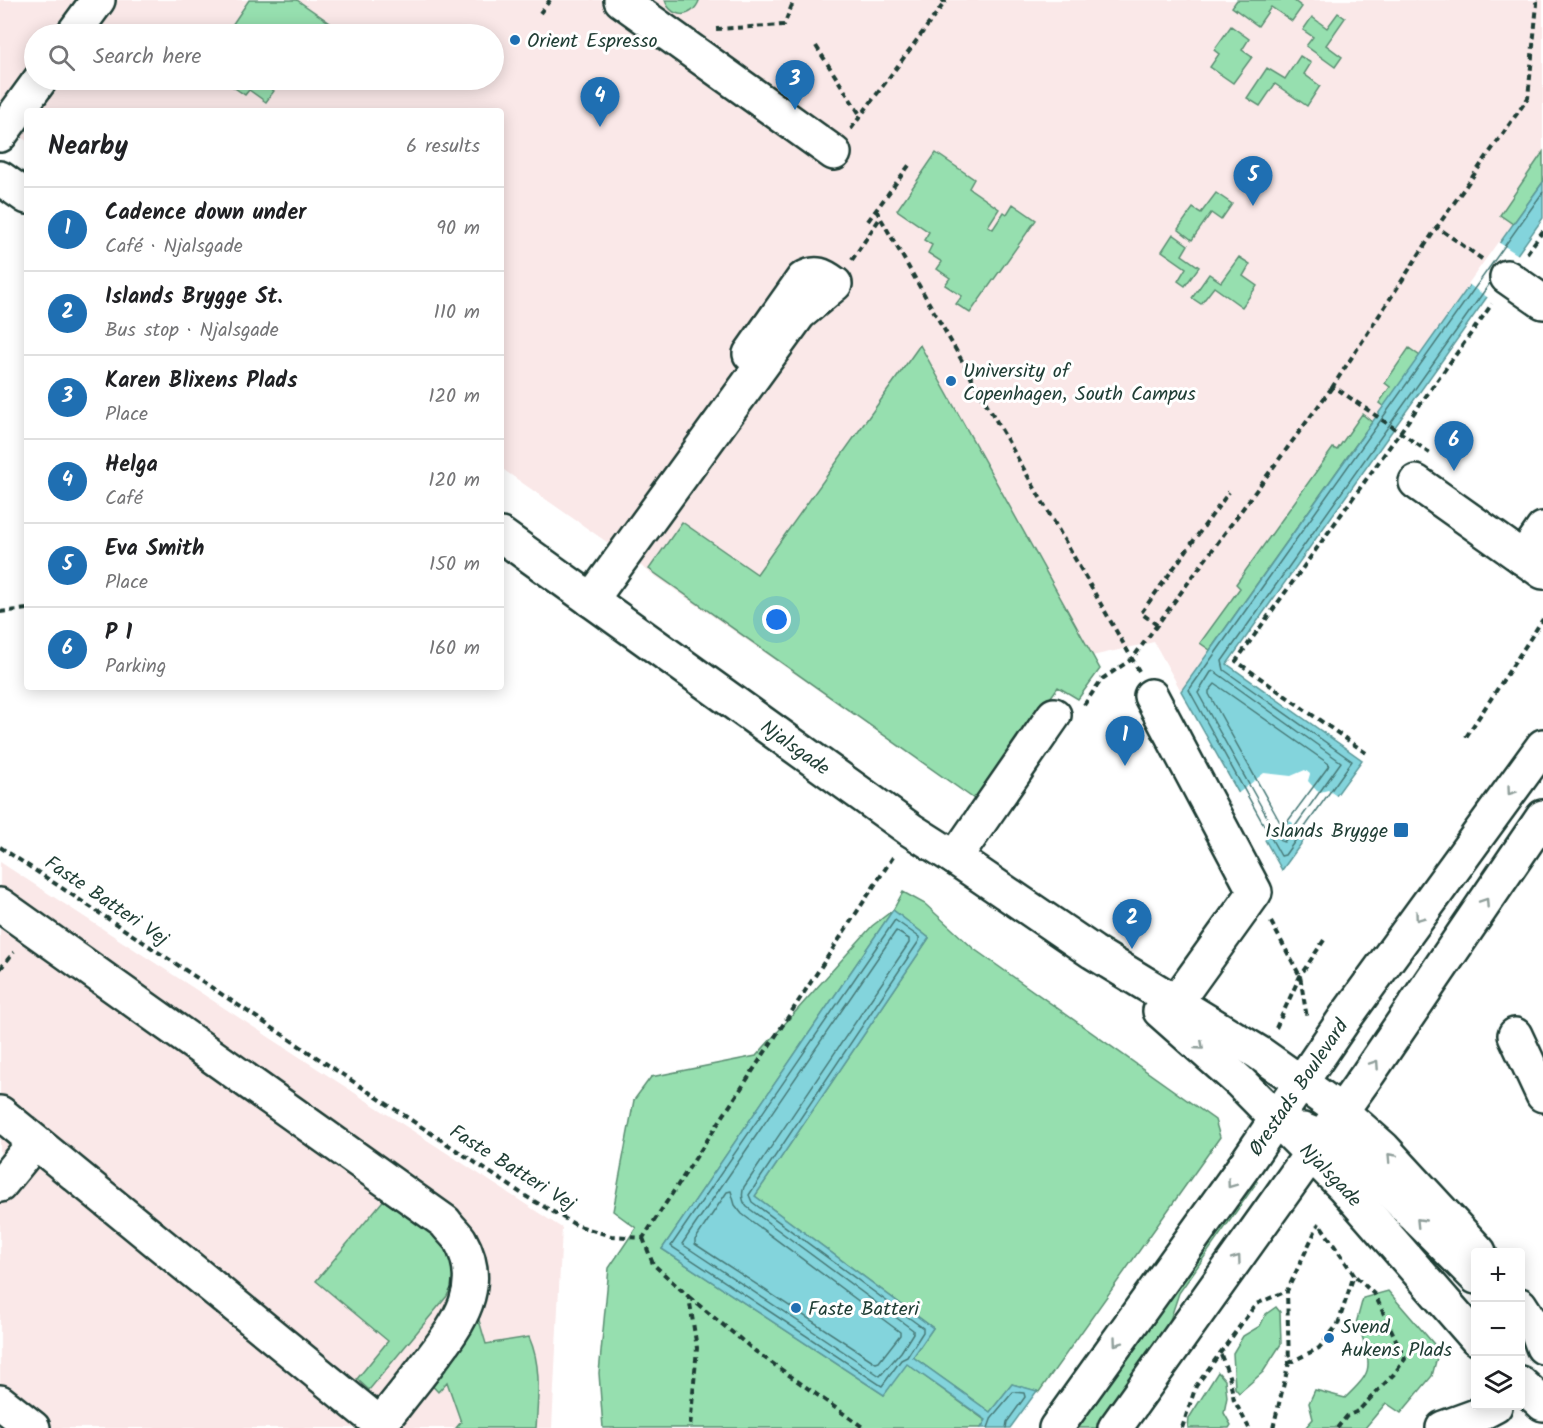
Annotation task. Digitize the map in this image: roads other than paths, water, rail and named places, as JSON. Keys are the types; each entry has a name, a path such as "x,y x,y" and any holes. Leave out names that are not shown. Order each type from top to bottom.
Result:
{"street":[{"path":"80,24 98,0"},
{"path":"621,0 834,153"},
{"path":"0,135 33,90"},
{"path":"0,178 24,195"},
{"path":"1499,272 1543,302"},
{"path":"591,600 799,314 835,284 820,274 812,274 803,279 750,354"},
{"path":"1416,482 1538,568 1543,529"},
{"name":"Njalsgade","path":"504,537 911,830 1093,952 1258,1053 1341,1111 1383,1148 1475,1248"},
{"path":"1151,696 1256,892 1176,1002"},
{"path":"955,858 1054,715"},
{"name":"Ørestads Boulevard","path":"1056,1428 1276,1129 1300,1084 1345,1018 1543,746"},
{"path":"1115,1428 1317,1146 1543,817"},
{"path":"0,905 445,1222 459,1240 468,1261 470,1284 466,1307 455,1328 378,1426 0,1113"},
{"name":"Njalsgade","path":"1093,952 1239,1081 1276,1129 1317,1146 1344,1187 1471,1332"},
{"path":"1515,1035 1543,1095"},
{"path":"0,1185 35,1142"},
{"path":"1317,1146 1336,1143 1365,1166 1471,1272"},
{"path":"1344,1187 1439,1273 1471,1307"},
{"path":"1525,1319 1531,1339 1533,1388"},
{"path":"0,1402 33,1428"},
{"path":"1443,1428 1487,1410"}],"water":[{"path":"1543,182 1543,218 1227,664 1362,760 1282,870 1181,691"},
{"path":"893,910 929,938 755,1196 933,1328 913,1357 990,1412 1012,1384 1037,1391 1010,1428 981,1428 986,1420 907,1364 884,1395 662,1249"}],"place":[{"name":"Orient Espresso","path":"515,40"},
{"name":"Karen Blixens Plads","path":"795,110"},
{"name":"Helga","path":"600,127"},
{"name":"Eva Smith","path":"1253,206"},
{"name":"University of Copenhagen, South Campus","path":"951,381"},
{"name":"P 1","path":"1454,471"},
{"name":"Cadence down under","path":"1125,766"},
{"name":"Islands Brygge","path":"1401,830"},
{"name":"Islands Brygge St.","path":"1132,949"},
{"name":"Faste Batteri","path":"796,1308"},
{"name":"Svend Aukens Plads","path":"1329,1338"}]}
